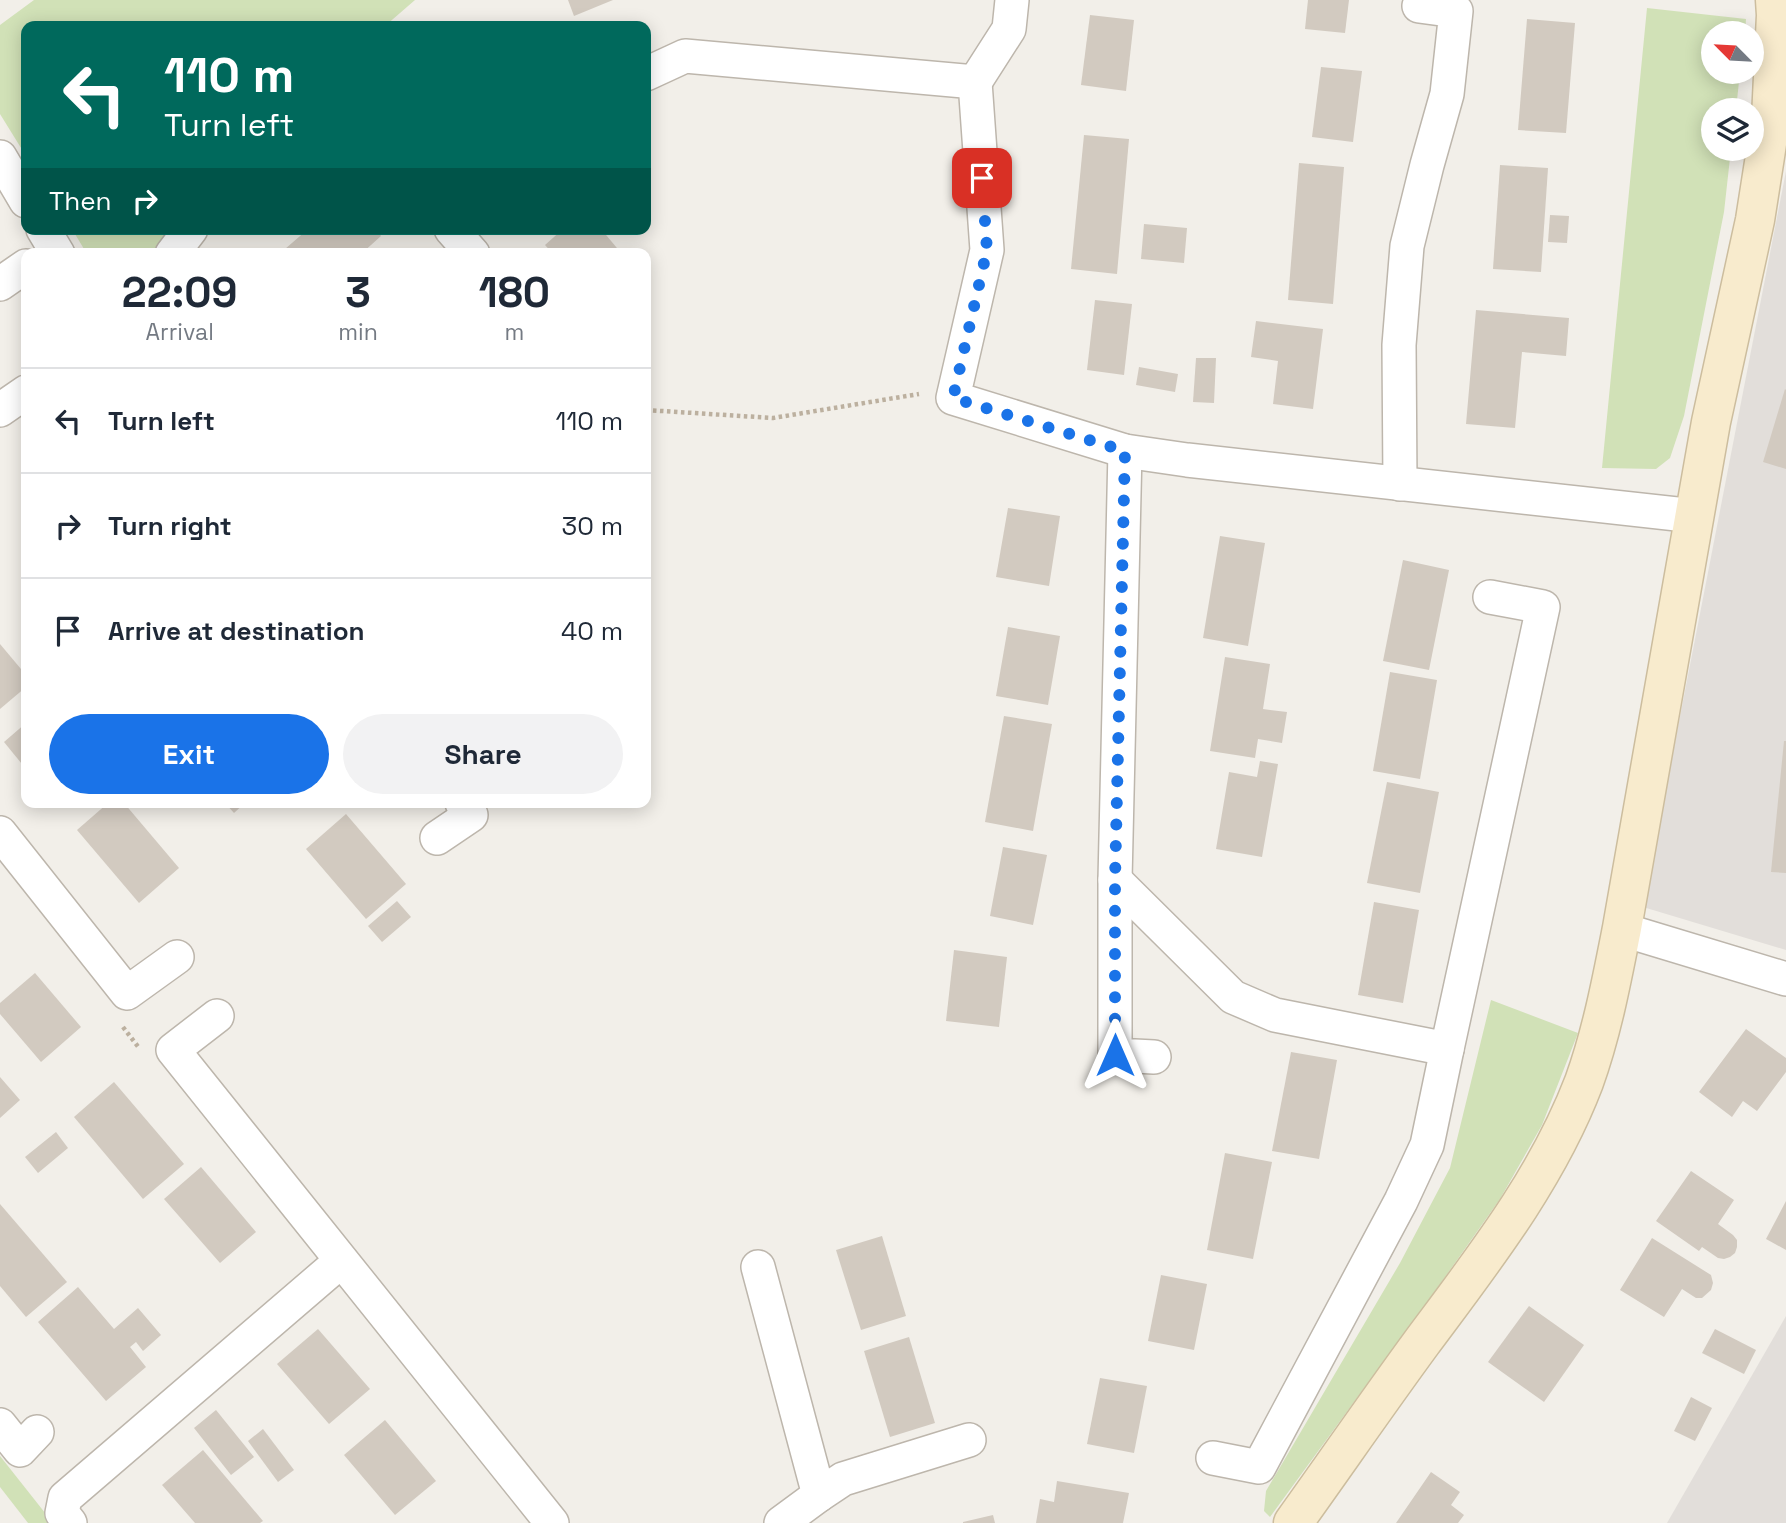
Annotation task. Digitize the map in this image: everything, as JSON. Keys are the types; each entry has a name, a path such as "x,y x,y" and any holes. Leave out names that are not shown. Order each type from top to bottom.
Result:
{"main road":[{"path":"1293,1523 1507,1226 1553,1150 1584,1082 1607,1005 1711,422 1757,207 1771,118 1779,10"}],"street":[{"path":"1012,0 1009,29 975,82 987,250 953,398 1125,451 1695,516"},
{"path":"1400,484 1399,345 1407,246 1447,94 1456,11 1419,6"},
{"path":"651,72 685,56 975,82"},
{"path":"0,157 21,193"},
{"path":"0,284 21,269"},
{"path":"0,410 21,396"},
{"path":"1125,451 1115,880 1115,1055 1154,1057"},
{"path":"1213,1458 1258,1467 1401,1201 1427,1145 1543,607 1490,597"},
{"path":"437,838 471,815 466,808"},
{"path":"0,833 127,993 177,957"},
{"path":"1115,880 1233,997 1275,1015 1447,1049"},
{"path":"1622,928 1786,979"},
{"path":"217,1016 173,1050 552,1523"},
{"path":"70,1523 62,1513 65,1498 341,1261"},
{"path":"758,1267 819,1496"},
{"path":"0,1425 20,1450 37,1432"},
{"path":"781,1523 842,1479 969,1440"}],"path":[{"path":"651,410 773,418 921,393 953,398"},
{"path":"127,993 120,1023 143,1054 173,1050"}],"shaded area":[{"path":"1786,171 1786,950 1643,907"},
{"path":"1786,1316 1786,1523 1667,1523"}],"green space":[{"path":"34,0 415,0 391,21 21,21 21,148 0,114 0,25"},
{"path":"1647,8 1746,19 1701,21 1701,84 1739,84 1737,98 1701,98 1701,161 1730,161 1724,212 1684,416 1670,458 1656,469 1602,468"},
{"path":"76,235 175,235 166,248 83,248"},
{"path":"1491,1000 1578,1033 1542,1125 1500,1199 1270,1517 1264,1511 1266,1491 1400,1263 1450,1168"},
{"path":"0,1456 53,1523 28,1523 0,1487"}],"building":[{"path":"568,0 613,0 574,16"},
{"path":"1308,0 1349,0 1345,33 1305,29"},
{"path":"1090,15 1134,20 1126,91 1081,85"},
{"path":"1527,19 1575,23 1566,133 1518,130"},
{"path":"1321,67 1362,71 1353,142 1312,137"},
{"path":"1084,135 1129,139 1117,274 1071,269"},
{"path":"1299,163 1344,167 1333,304 1288,300"},
{"path":"1500,165 1548,168 1541,272 1493,269"},
{"path":"1550,215 1569,216 1567,243 1548,242"},
{"path":"1144,224 1187,228 1184,263 1141,259"},
{"path":"301,235 381,236 368,248 286,248"},
{"path":"556,235 606,235 617,248 548,248 545,245"},
{"path":"1095,300 1132,304 1124,375 1087,370"},
{"path":"1476,310 1569,318 1566,356 1522,352 1515,428 1466,424"},
{"path":"1256,321 1323,329 1313,409 1273,404 1278,361 1251,357"},
{"path":"1196,358 1216,358 1214,403 1193,402"},
{"path":"1139,367 1178,374 1175,392 1136,385"},
{"path":"1786,390 1786,469 1763,462"},
{"path":"1008,508 1060,516 1049,586 996,577"},
{"path":"1220,536 1265,543 1248,646 1203,638"},
{"path":"1403,560 1449,570 1429,670 1383,661"},
{"path":"1008,627 1060,636 1048,705 996,696"},
{"path":"0,644 21,669 21,691 0,709"},
{"path":"1225,657 1270,664 1263,709 1287,712 1282,743 1258,739 1255,758 1210,751"},
{"path":"1390,672 1437,680 1420,779 1373,771"},
{"path":"1004,716 1052,724 1033,831 985,822"},
{"path":"21,727 21,763 4,742"},
{"path":"1786,741 1786,873 1771,872"},
{"path":"1260,761 1278,764 1262,857 1216,849 1229,772 1257,777"},
{"path":"1387,782 1439,792 1420,893 1367,883"},
{"path":"102,808 128,808 179,868 139,903 77,830"},
{"path":"346,814 406,884 366,919 306,849"},
{"path":"1003,847 1047,855 1033,925 990,916"},
{"path":"397,901 411,917 382,942 368,926"},
{"path":"1374,902 1419,910 1403,1003 1358,995"},
{"path":"954,950 1007,957 999,1027 946,1021"},
{"path":"35,973 81,1027 41,1062 0,1014 0,1003"},
{"path":"1746,1029 1786,1058 1786,1072 1757,1111 1743,1101 1732,1117 1699,1092"},
{"path":"1291,1052 1337,1060 1319,1159 1272,1151"},
{"path":"0,1077 20,1100 0,1118"},
{"path":"114,1082 184,1164 143,1199 74,1117"},
{"path":"56,1132 68,1148 38,1173 25,1157"},
{"path":"1225,1153 1272,1162 1253,1259 1207,1250"},
{"path":"201,1167 256,1232 220,1263 164,1199"},
{"path":"1691,1171 1734,1200 1718,1224 1737,1240 1735,1253 1730,1257 1718,1258 1702,1247 1699,1251 1656,1221"},
{"path":"1786,1201 1786,1250 1766,1239"},
{"path":"0,1204 67,1282 26,1317 0,1286"},
{"path":"882,1236 906,1316 861,1330 836,1250"},
{"path":"1652,1238 1711,1275 1713,1283 1711,1290 1702,1298 1696,1298 1682,1289 1664,1317 1620,1290"},
{"path":"1161,1275 1207,1284 1194,1350 1148,1341"},
{"path":"78,1287 114,1329 138,1308 161,1335 143,1351 136,1342 130,1347 146,1367 106,1401 38,1322"},
{"path":"1529,1306 1584,1345 1544,1402 1488,1362"},
{"path":"318,1329 370,1389 329,1424 277,1364"},
{"path":"1715,1329 1756,1350 1744,1374 1702,1353"},
{"path":"909,1337 935,1423 890,1437 864,1351"},
{"path":"1100,1378 1147,1386 1134,1453 1087,1444"},
{"path":"1691,1397 1712,1408 1695,1441 1674,1431"},
{"path":"216,1410 254,1457 231,1475 194,1428"},
{"path":"385,1420 436,1481 395,1515 344,1455"},
{"path":"263,1429 294,1470 278,1482 248,1441"},
{"path":"203,1450 263,1521 195,1523 162,1485"},
{"path":"1431,1472 1460,1492 1451,1505 1464,1515 1458,1523 1396,1523"},
{"path":"1057,1481 1129,1493 1123,1523 1036,1523 1040,1499 1054,1502"},
{"path":"993,1515 995,1523 963,1523 963,1522"}],"route":[{"path":"982,178 987,250 953,398 1125,451 1115,880 1115,1055"}]}
